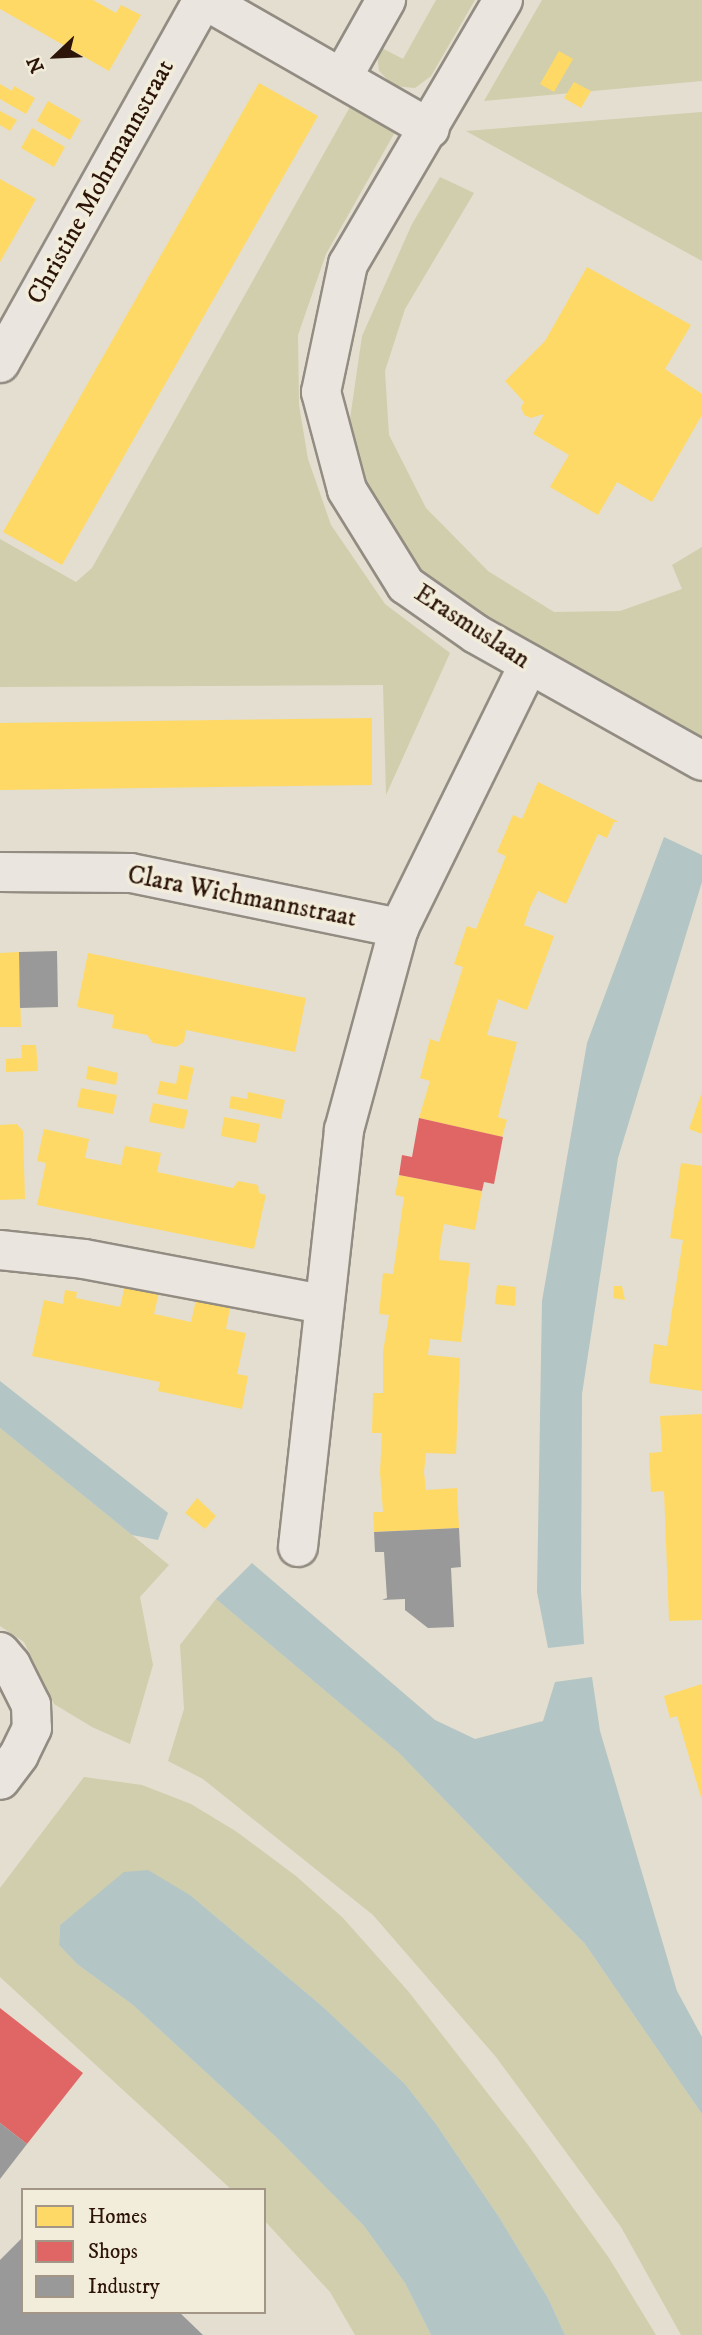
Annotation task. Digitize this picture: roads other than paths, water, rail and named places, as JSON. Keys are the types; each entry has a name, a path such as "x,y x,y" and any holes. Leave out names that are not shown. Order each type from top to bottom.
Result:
{"street":[{"name":"Christine Mohrmannstraat","path":"0,363 204,0 430,129"},
{"path":"342,78 386,0"},
{"name":"Erasmuslaan","path":"503,0 430,129 348,264 321,392 347,490 406,585 476,634 702,761"},
{"path":"298,1547 344,1130 399,928 529,664"},
{"name":"Clara Wichmannstraat","path":"0,872 131,873 399,928"},
{"path":"0,1250 84,1259 323,1304"},
{"path":"0,1652 12,1665 31,1705 32,1728 19,1755 0,1780"}]}
